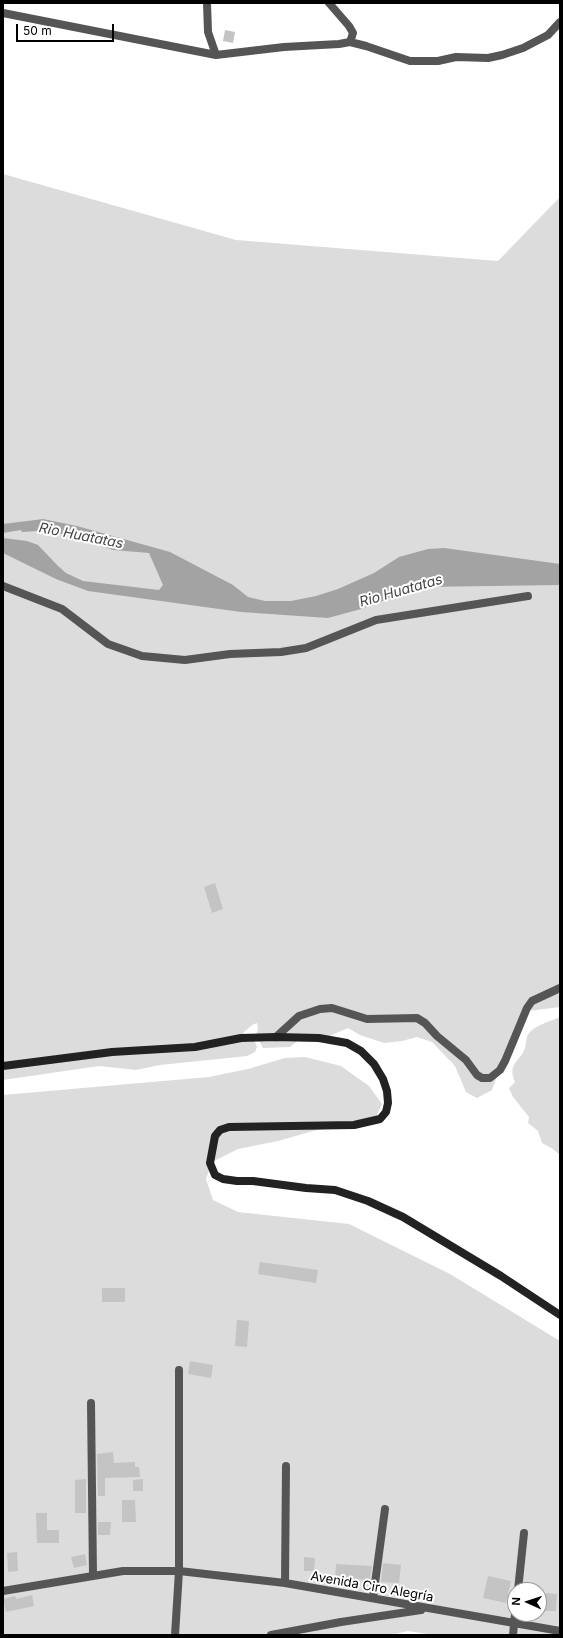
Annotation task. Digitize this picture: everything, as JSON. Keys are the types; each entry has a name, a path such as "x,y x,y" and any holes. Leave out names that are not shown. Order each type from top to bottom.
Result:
{"street":[{"path":"207,3 208,32 216,55"},
{"path":"329,3 349,26 353,34 350,42"},
{"path":"3,13 216,55 284,47 350,42 410,61 438,61 456,57 488,58 523,48 548,35 560,22"},
{"path":"3,586 62,609 108,644 142,656 185,660 230,654 281,652 306,648 376,620 528,596"},
{"path":"276,1037 299,1016 320,1009 332,1008 367,1019 417,1018 425,1022 437,1036 466,1060 477,1075 482,1078 490,1078 500,1070 506,1061 527,1008 532,1002 560,988"},
{"path":"3,1066 104,1053 196,1047 241,1038 319,1038 347,1043 361,1051 374,1064 383,1080 387,1091 388,1103 386,1112 380,1119 354,1125 229,1127 220,1130 215,1136 210,1163 215,1175 223,1179 237,1181 254,1181 306,1188 335,1190 368,1201 403,1217 501,1276 560,1315"},
{"path":"175,1635 180,1571 179,1370"},
{"path":"91,1403 93,1576"},
{"path":"285,1583 286,1466"},
{"path":"373,1598 385,1509"},
{"path":"519,1582 524,1533"},
{"name":"Avenida Ciro Alegría","path":"3,1591 123,1571 180,1571 285,1583 560,1631"},
{"path":"271,1635 341,1622 427,1609"},
{"path":"513,1635 514,1624"}],"shaded area":[{"path":"3,174 236,240 498,261 560,197 560,1007 528,1011 500,1068 492,1090 477,1098 466,1092 455,1066 432,1042 417,1037 402,1041 384,1043 360,1035 348,1028 322,1039 300,1039 290,1047 263,1048 256,1035 258,1029 257,1023 252,1025 243,1033 245,1037 255,1042 257,1047 255,1052 247,1056 160,1065 136,1070 99,1066 3,1080"},
{"path":"560,1017 560,1155 542,1143 538,1131 528,1123 529,1117 513,1097 509,1088 515,1082 512,1071 513,1067 523,1053 529,1033 538,1026"},
{"path":"305,1057 341,1066 369,1086 382,1104 376,1117 313,1131 278,1141 238,1149 212,1162 206,1179 213,1200 238,1212 349,1224 450,1274 560,1341 560,1635 434,1635 408,1631 391,1635 3,1635 3,1095 209,1077 248,1069 285,1058"}],"water":[{"name":"Rio Huatatas","path":"43,519 77,526 170,552 233,585 248,597 265,601 291,601 316,596 338,589 374,573 399,557 428,549 444,548 560,564 560,585 420,587 361,609 328,618 241,612 88,591 56,579 3,553 3,538 27,541 38,545 66,573 83,581 159,590 163,585 149,553 113,550 75,536 37,531 22,532 21,530 3,533 3,524"}],"building":[{"path":"225,30 235,32 233,43 223,41"},
{"path":"215,883 223,909 212,913 204,887"},
{"path":"260,1262 318,1270 316,1283 258,1274"},
{"path":"102,1288 125,1288 125,1302 102,1302"},
{"path":"237,1320 249,1321 247,1347 235,1346"},
{"path":"190,1361 213,1365 211,1378 188,1374"},
{"path":"113,1452 114,1463 135,1462 135,1467 139,1467 140,1477 105,1478 105,1496 98,1496 97,1454"},
{"path":"86,1479 86,1513 75,1513 75,1480"},
{"path":"143,1479 143,1491 133,1491 133,1480"},
{"path":"122,1500 135,1500 136,1522 122,1522"},
{"path":"36,1513 47,1513 47,1530 59,1530 59,1543 37,1543"},
{"path":"98,1522 111,1522 110,1535 98,1535"},
{"path":"17,1552 18,1571 8,1572 7,1553"},
{"path":"85,1554 87,1565 74,1568 71,1557"},
{"path":"304,1557 315,1558 314,1571 304,1571"},
{"path":"383,1563 401,1565 399,1583 381,1582"},
{"path":"336,1564 372,1566 370,1580 335,1578"},
{"path":"488,1576 511,1581 507,1582 506,1603 483,1598"},
{"path":"547,1593 557,1594 556,1611 547,1611"},
{"path":"32,1595 34,1606 6,1612 3,1599 15,1596 16,1599"}]}
